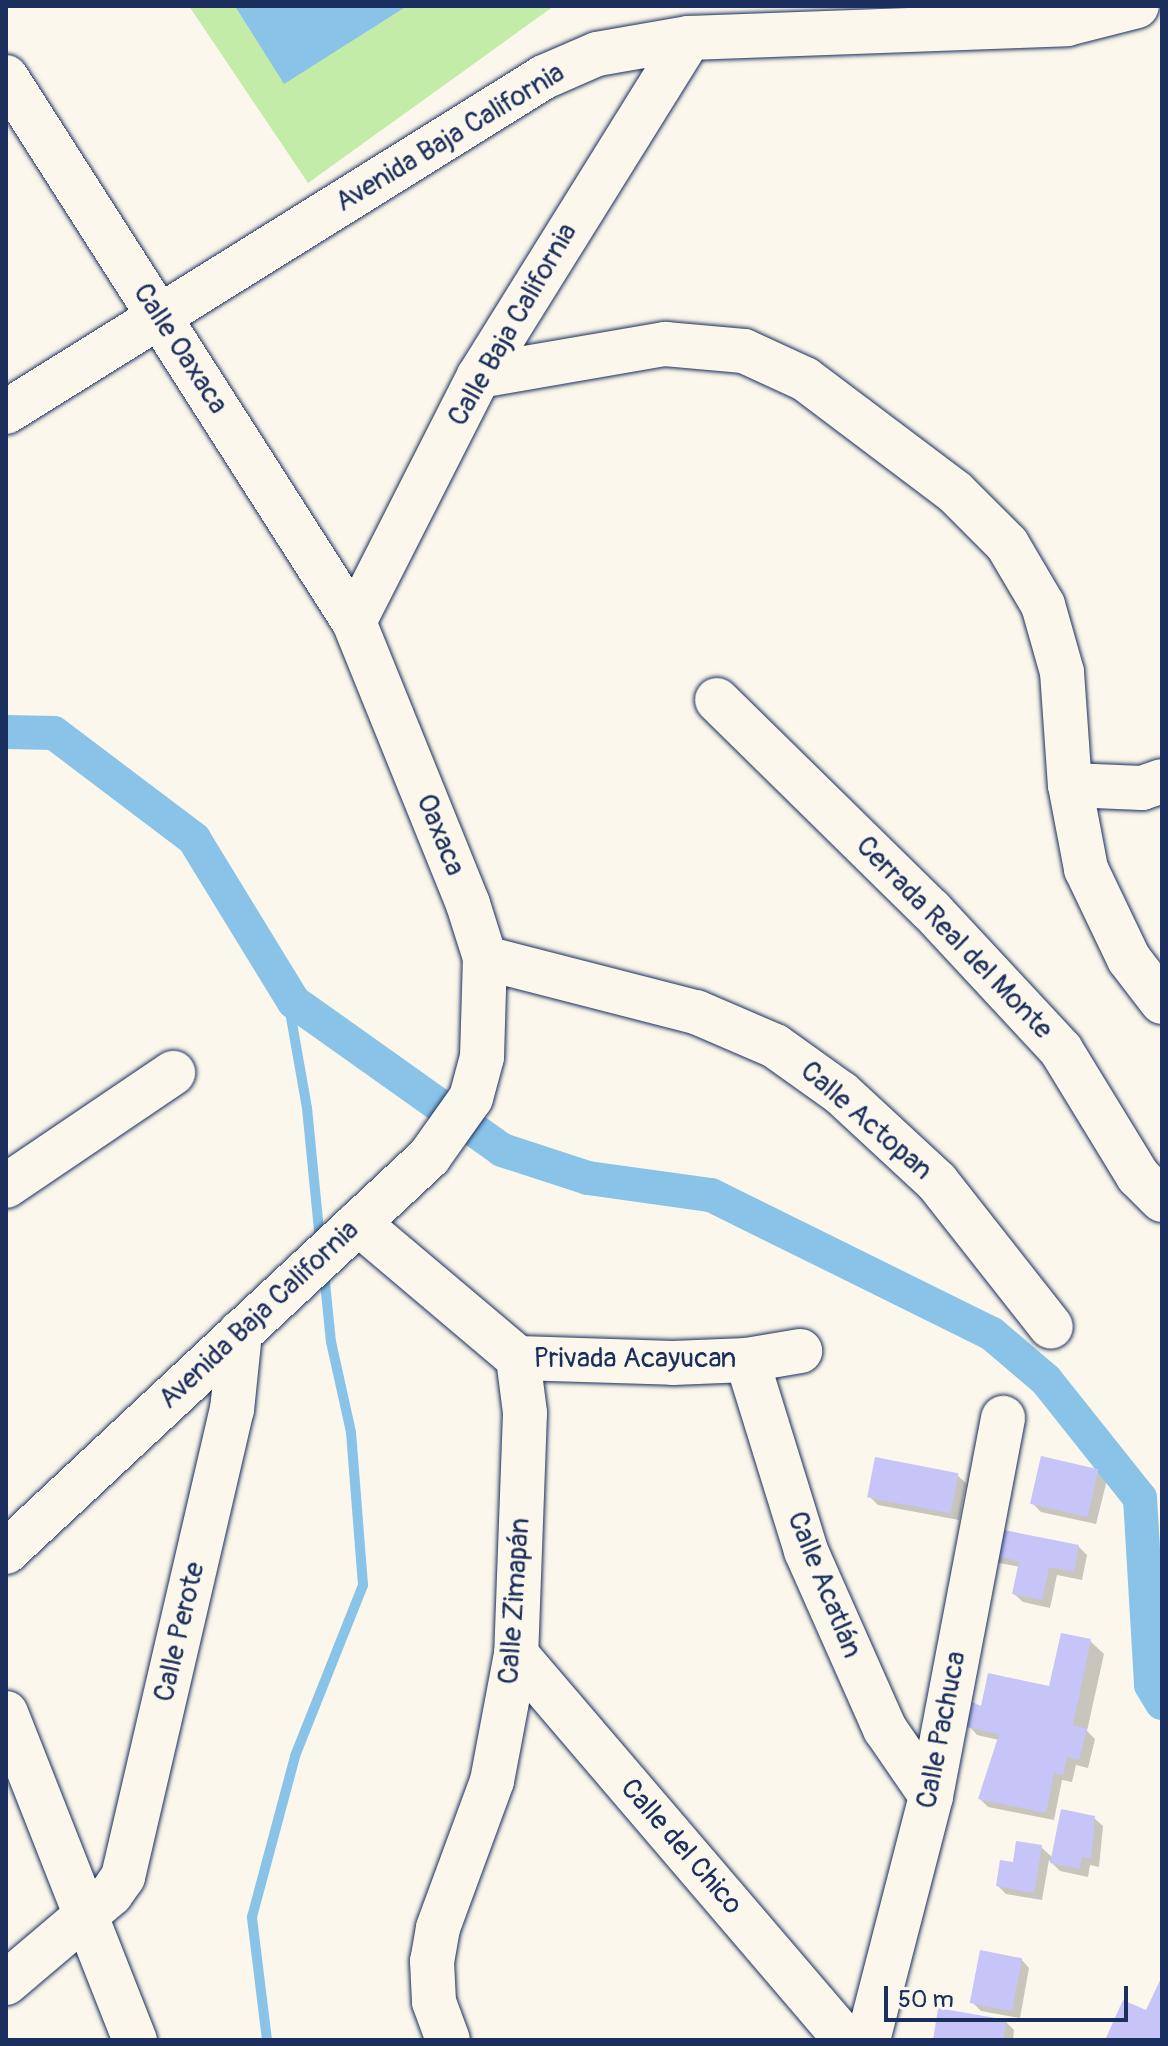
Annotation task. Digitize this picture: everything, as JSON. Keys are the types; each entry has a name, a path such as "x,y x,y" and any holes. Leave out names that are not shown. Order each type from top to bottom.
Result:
{"street":[{"name":"Avenida Baja California","path":"6,412 544,77 597,54 689,38 1067,24 1137,6"},
{"name":"Calle Baja California","path":"354,622 479,376 689,38"},
{"name":"Calle Oaxaca","path":"11,94 158,315 354,622"},
{"path":"479,376 665,344 744,351 805,379 955,492 1007,544 1043,605 1062,672 1070,785 1086,869 1129,959 1162,1002"},
{"name":"Oaxaca","path":"354,622 468,904 485,958 482,1057"},
{"name":"Cerrada Real del Monte","path":"717,700 931,910 1061,1050 1138,1176 1162,1200"},
{"path":"1070,785 1142,788 1162,781"},
{"name":"Calle Actopan","path":"485,958 696,1012 775,1046 841,1093 937,1182 1051,1327"},
{"name":"Avenida Baja California","path":"6,1552 429,1157 471,1098 482,1057"},
{"path":"6,1186 173,1073"},
{"path":"350,1230 518,1358"},
{"name":"Calle Perote","path":"6,1983 111,1894 123,1877 232,1410 240,1332"},
{"name":"Privada Acayucan","path":"518,1358 747,1360 800,1351"},
{"name":"Calle Zimapán","path":"448,2040 434,2002 432,1961 438,1928 492,1781 516,1654 525,1413 518,1358"},
{"name":"Calle Acatlán","path":"747,1360 806,1551 885,1729 931,1796"},
{"name":"Calle Pachuca","path":"868,2040 931,1796 1003,1418"},
{"name":"Calle del Chico","path":"516,1654 846,2040"},
{"path":"6,1713 135,2040"}],"green space":[{"path":"189,6 554,6 308,183"}],"water":[{"path":"235,6 407,6 284,84"}],"building":[{"path":"1041,1456 1098,1469 1087,1517 1030,1504"},
{"path":"875,1457 958,1473 951,1513 867,1497"},
{"path":"994,1528 1079,1545 1074,1572 1049,1567 1042,1600 1012,1594 1019,1561 989,1555"},
{"path":"1061,1633 1091,1639 1073,1725 1087,1729 1079,1760 1067,1757 1063,1775 1054,1773 1046,1813 978,1799 999,1734 966,1727 972,1702 981,1706 988,1673 1049,1686"},
{"path":"1061,1809 1095,1816 1091,1859 1082,1857 1080,1869 1050,1863"},
{"path":"1016,1841 1042,1845 1034,1893 996,1886 1000,1860 1013,1862"},
{"path":"980,1950 1022,1958 1012,2011 970,2003"},
{"path":"1162,1976 1162,2040 1105,2040 1123,2000 1146,2010"},
{"path":"938,2008 1007,2020 1003,2040 933,2040"}],"waterway":[{"path":"6,732 54,733 194,839 294,1002 502,1150 588,1178 711,1195 992,1334 1046,1380 1140,1498 1151,1685 1162,1703"},
{"path":"286,989 307,1108 320,1241"},
{"path":"267,2040 252,1917 295,1756 363,1585 351,1432 331,1342 324,1273"}]}
